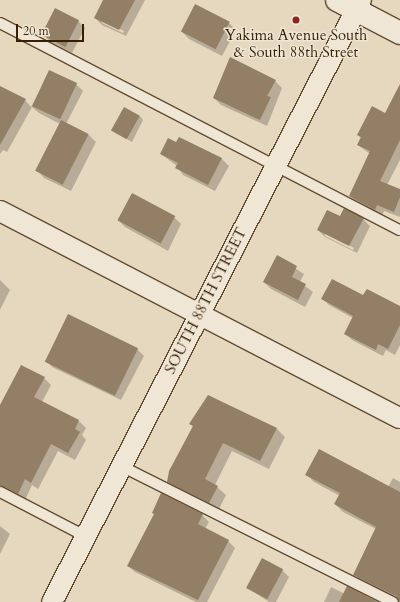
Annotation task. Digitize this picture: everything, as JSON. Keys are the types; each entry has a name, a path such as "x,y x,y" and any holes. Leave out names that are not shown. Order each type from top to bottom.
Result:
{"main road":[{"path":"337,0 359,5 400,33"}],"street":[{"name":"SOUTH 88TH STREET","path":"52,602 359,5"},
{"path":"0,211 200,313 400,418"}],"lane":[{"path":"0,23 399,228"},
{"path":"121,466 393,602"},
{"path":"0,492 85,536"}],"building":[{"path":"103,0 135,0 119,30 94,18"},
{"path":"195,4 230,22 216,49 181,32"},
{"path":"55,8 79,20 65,47 41,35"},
{"path":"230,57 276,80 267,96 271,97 260,120 213,98"},
{"path":"49,70 77,83 60,119 32,106"},
{"path":"400,84 400,140 380,181 400,189 400,197 394,212 377,205 375,210 349,196 370,151 357,145 361,137 357,135 372,106 385,113"},
{"path":"0,86 26,99 0,145"},
{"path":"124,107 140,116 127,139 111,131"},
{"path":"61,120 89,134 63,185 35,171"},
{"path":"179,137 222,158 208,185 175,168 178,163 160,154 168,138 176,142"},
{"path":"132,193 175,216 161,243 117,220"},
{"path":"344,208 364,218 349,246 317,230 327,210 340,216"},
{"path":"277,255 297,266 292,277 306,284 298,300 263,282"},
{"path":"332,279 363,295 367,289 400,306 400,325 388,349 378,344 376,350 344,334 353,316 321,299"},
{"path":"68,314 138,348 115,396 45,362"},
{"path":"21,365 45,377 34,397 79,420 75,429 80,432 68,453 51,444 31,483 25,479 18,494 0,485 0,405"},
{"path":"208,395 277,428 260,461 223,443 205,479 218,486 209,503 167,482 169,471 193,426 189,424"},
{"path":"319,449 400,492 400,602 396,596 353,575 376,527 334,504 340,493 305,475"},
{"path":"161,493 203,514 198,524 229,540 198,600 127,566 154,514 152,513"},
{"path":"262,558 283,569 267,599 246,588"},
{"path":"347,586 378,602 339,602"}],"place":[{"name":"Yakima Avenue South & South 88th Street","path":"296,20"}]}
